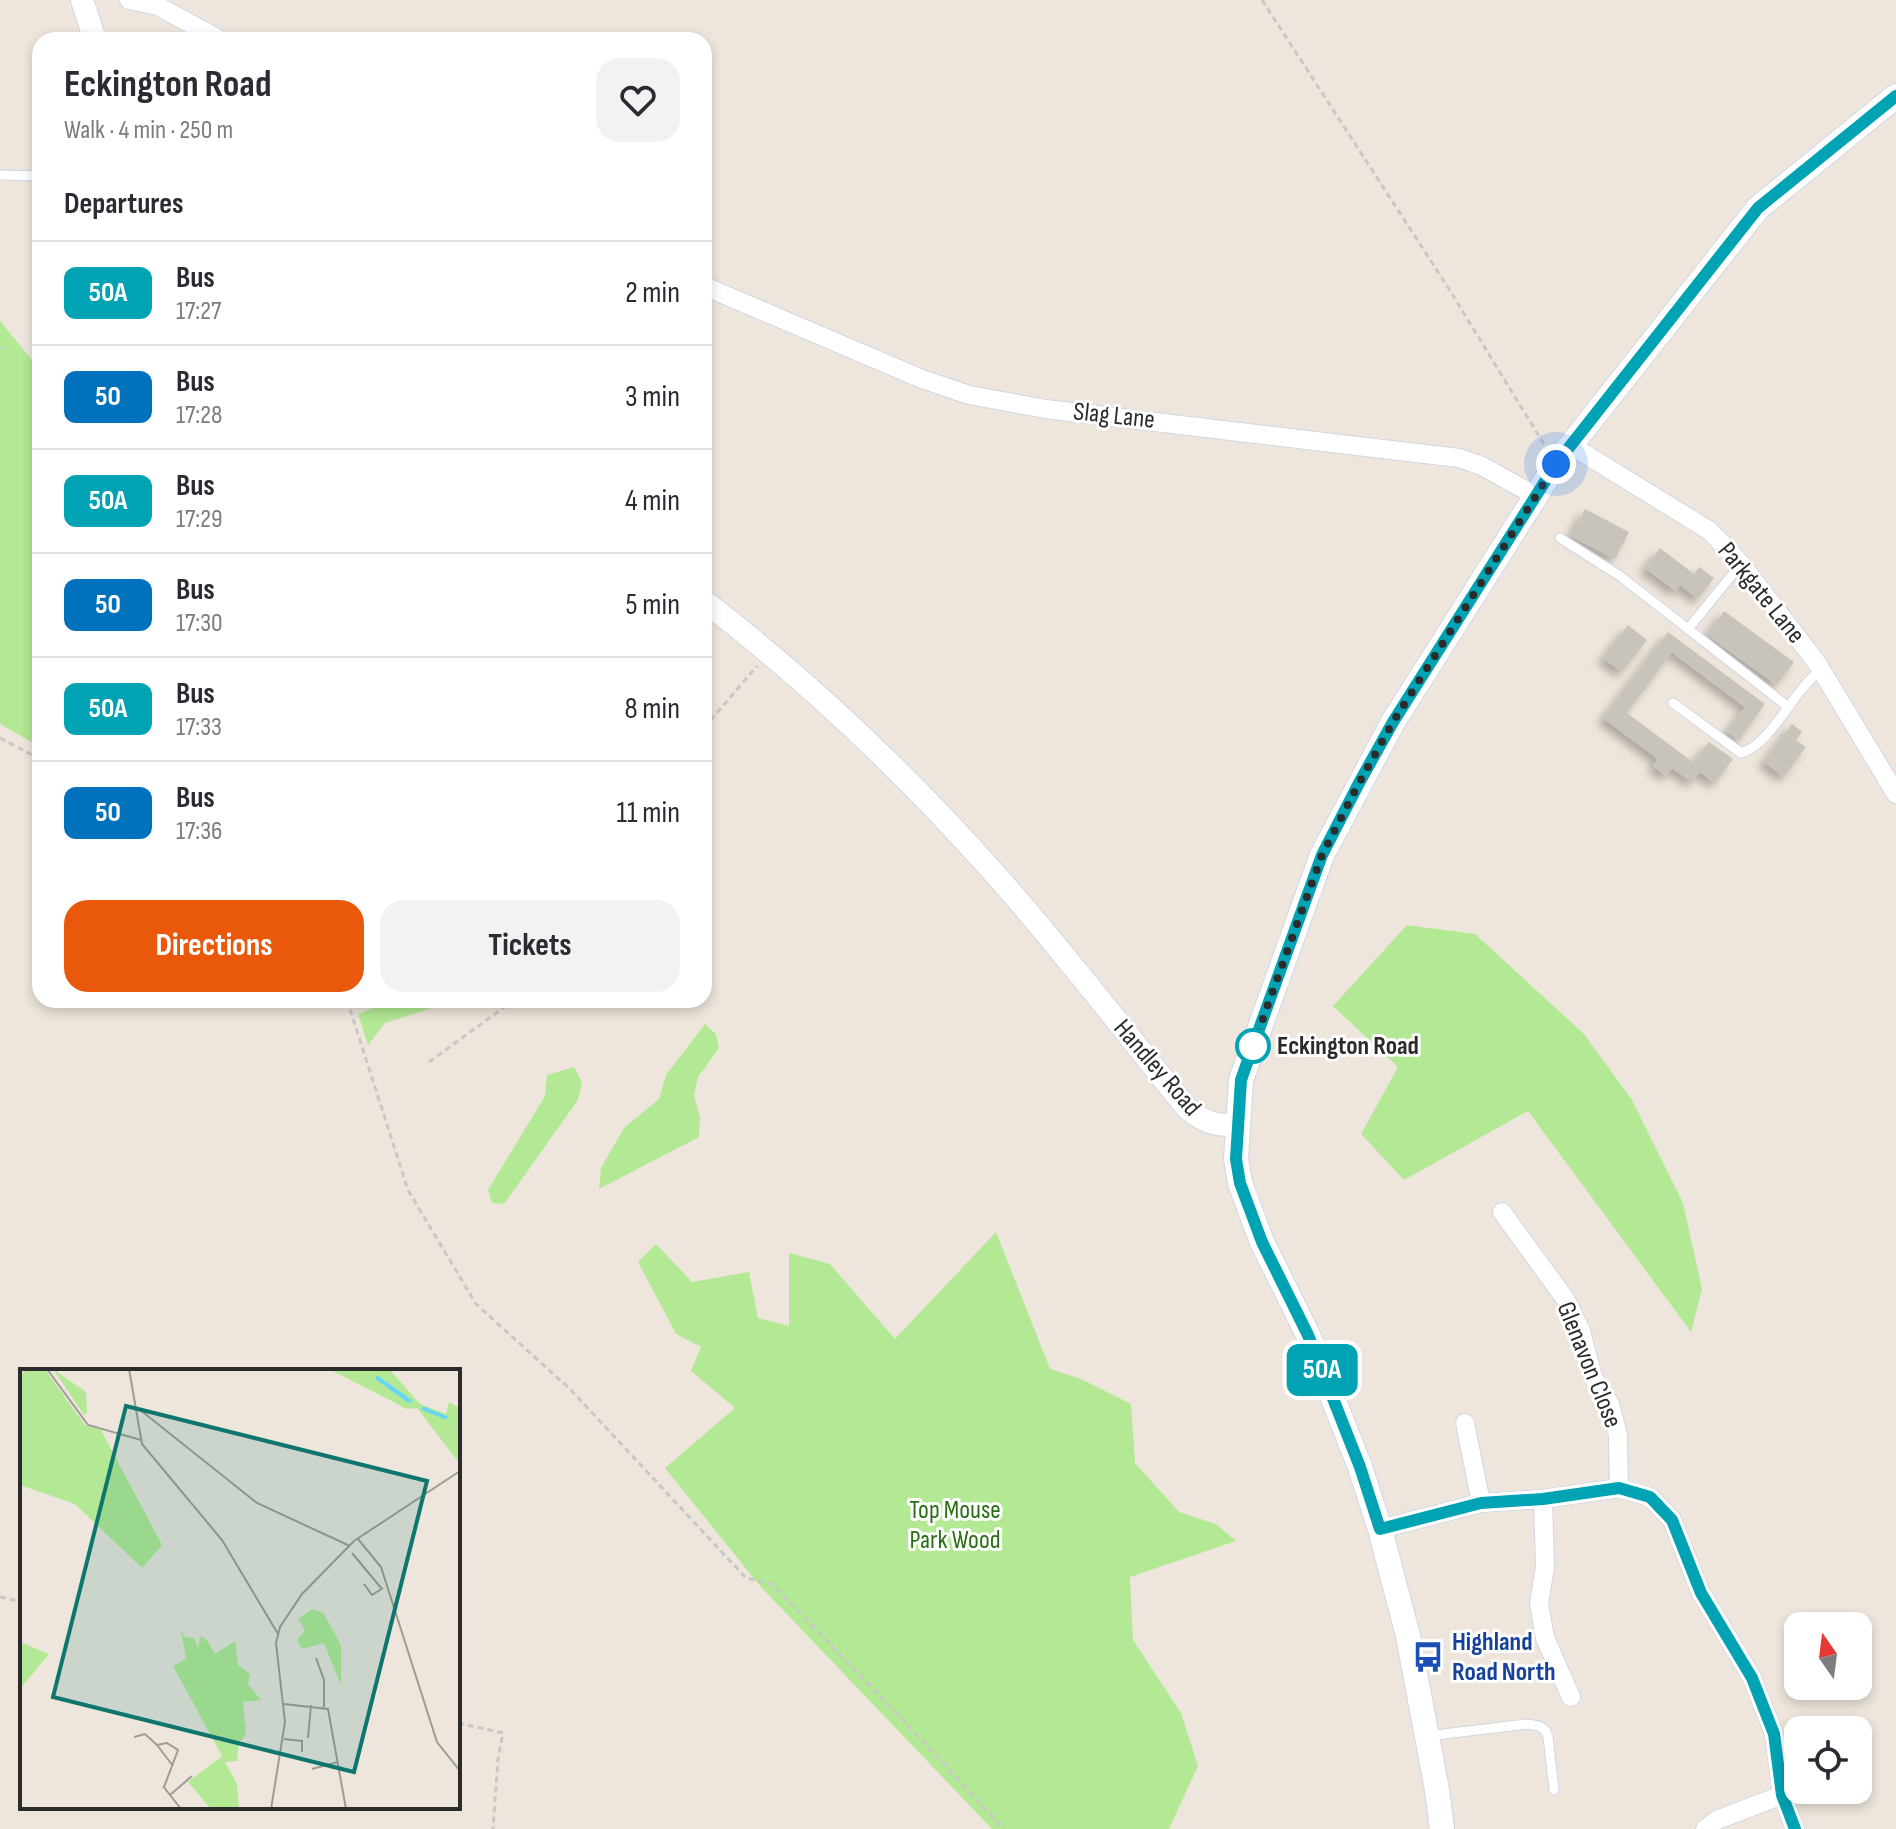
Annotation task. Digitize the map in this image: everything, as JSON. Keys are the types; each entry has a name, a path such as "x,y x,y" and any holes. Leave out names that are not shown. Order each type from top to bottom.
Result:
{"main road":[{"path":"1237,1125 1241,1080 1322,855 1393,722 1536,496 1564,455 1758,208 1896,96"},
{"name":"Handley Road","path":"1237,1125 1236,1159 1249,1211 1308,1335 1360,1467 1380,1529 1408,1636 1442,1829"}],"street":[{"path":"82,0 92,32"},
{"path":"129,0 158,6 205,32"},
{"name":"Slag Lane","path":"712,289 922,379 969,395 1046,409 1459,458 1482,466 1536,496"},
{"name":"Parkgate Lane","path":"1564,455 1710,531 1741,564 1821,670 1896,794"},
{"name":"Handley Road","path":"712,607 769,651 865,739 995,874 1187,1108 1201,1120 1220,1126 1237,1125"},
{"name":"Glenavon Close","path":"1502,1212 1566,1300 1581,1331 1593,1377 1610,1404 1618,1435 1619,1488"},
{"path":"1465,1423 1481,1503"},
{"path":"1380,1529 1481,1503 1543,1499 1619,1488 1650,1497 1672,1520 1701,1593 1752,1678 1774,1734 1782,1795 1795,1829"},
{"path":"1543,1499 1545,1567 1539,1603 1545,1638 1571,1697"},
{"path":"1705,1829 1717,1820 1782,1795"}],"lane":[{"path":"0,175 32,176"},
{"path":"1560,538 1620,576 1787,706"},
{"path":"1688,629 1741,564"},
{"path":"1673,703 1741,753 1751,750 1763,739 1805,683 1821,670"},
{"path":"1427,1736 1516,1725 1539,1726 1548,1737 1554,1790"}],"path":[{"path":"1262,0 1449,289 1564,455"},
{"path":"712,719 769,651"},
{"path":"0,738 32,755"},
{"path":"350,1008 408,1190 476,1304 570,1389 746,1578 772,1584 1004,1829"},
{"path":"429,1062 503,1008"},
{"path":"0,1597 20,1602"},
{"path":"460,1723 503,1733 493,1829"}],"green space":[{"path":"0,321 32,360 32,742 0,724"},
{"path":"1407,925 1475,934 1584,1034 1632,1100 1683,1203 1702,1289 1691,1332 1528,1111 1404,1180 1361,1134 1398,1067 1333,1006"},
{"path":"373,1008 432,1008 385,1023 368,1045 358,1014"},
{"path":"705,1024 716,1034 719,1048 698,1077 694,1095 700,1118 699,1137 599,1189 601,1168 624,1128 659,1099 666,1075"},
{"path":"574,1067 582,1082 578,1100 504,1204 492,1203 488,1190 545,1096 547,1075"},
{"name":"Top Mouse Park Wood","path":"996,1232 1050,1369 1081,1379 1131,1404 1135,1463 1179,1512 1216,1524 1236,1541 1130,1577 1133,1640 1181,1713 1198,1766 1169,1829 992,1829 760,1586 665,1468 735,1408 691,1371 701,1347 676,1334 638,1262 656,1244 692,1282 749,1272 758,1318 789,1326 789,1253 830,1264 895,1339"}],"building":[{"path":"1585,509 1629,532 1615,559 1571,536"},
{"path":"1660,548 1694,574 1699,567 1714,578 1698,599 1680,585 1676,591 1645,568"},
{"path":"1724,611 1794,662 1777,685 1707,635"},
{"path":"1628,625 1647,640 1622,672 1603,658"},
{"path":"1668,632 1765,704 1739,740 1727,731 1745,707 1672,652 1627,713 1693,762 1709,742 1733,759 1715,783 1700,772 1692,782 1672,768 1666,776 1653,766 1658,759 1603,718"},
{"path":"1792,724 1802,732 1796,740 1806,747 1784,777 1764,762"}],"bus line":[{"name":"50A","path":"1795,1829 1782,1795 1774,1734 1752,1678 1701,1593 1672,1520 1650,1497 1619,1488 1543,1499 1481,1503 1380,1529 1360,1467 1308,1335 1249,1211 1236,1159 1237,1125 1241,1080 1322,855 1393,722 1556,464 1758,208 1896,96"}],"place":[{"name":"Eckington Road","path":"1253,1046"},
{"name":"Highland Road North","path":"1428,1657"}],"route":[{"path":"1253,1046 1322,855 1359,783 1393,722 1556,464"}]}
